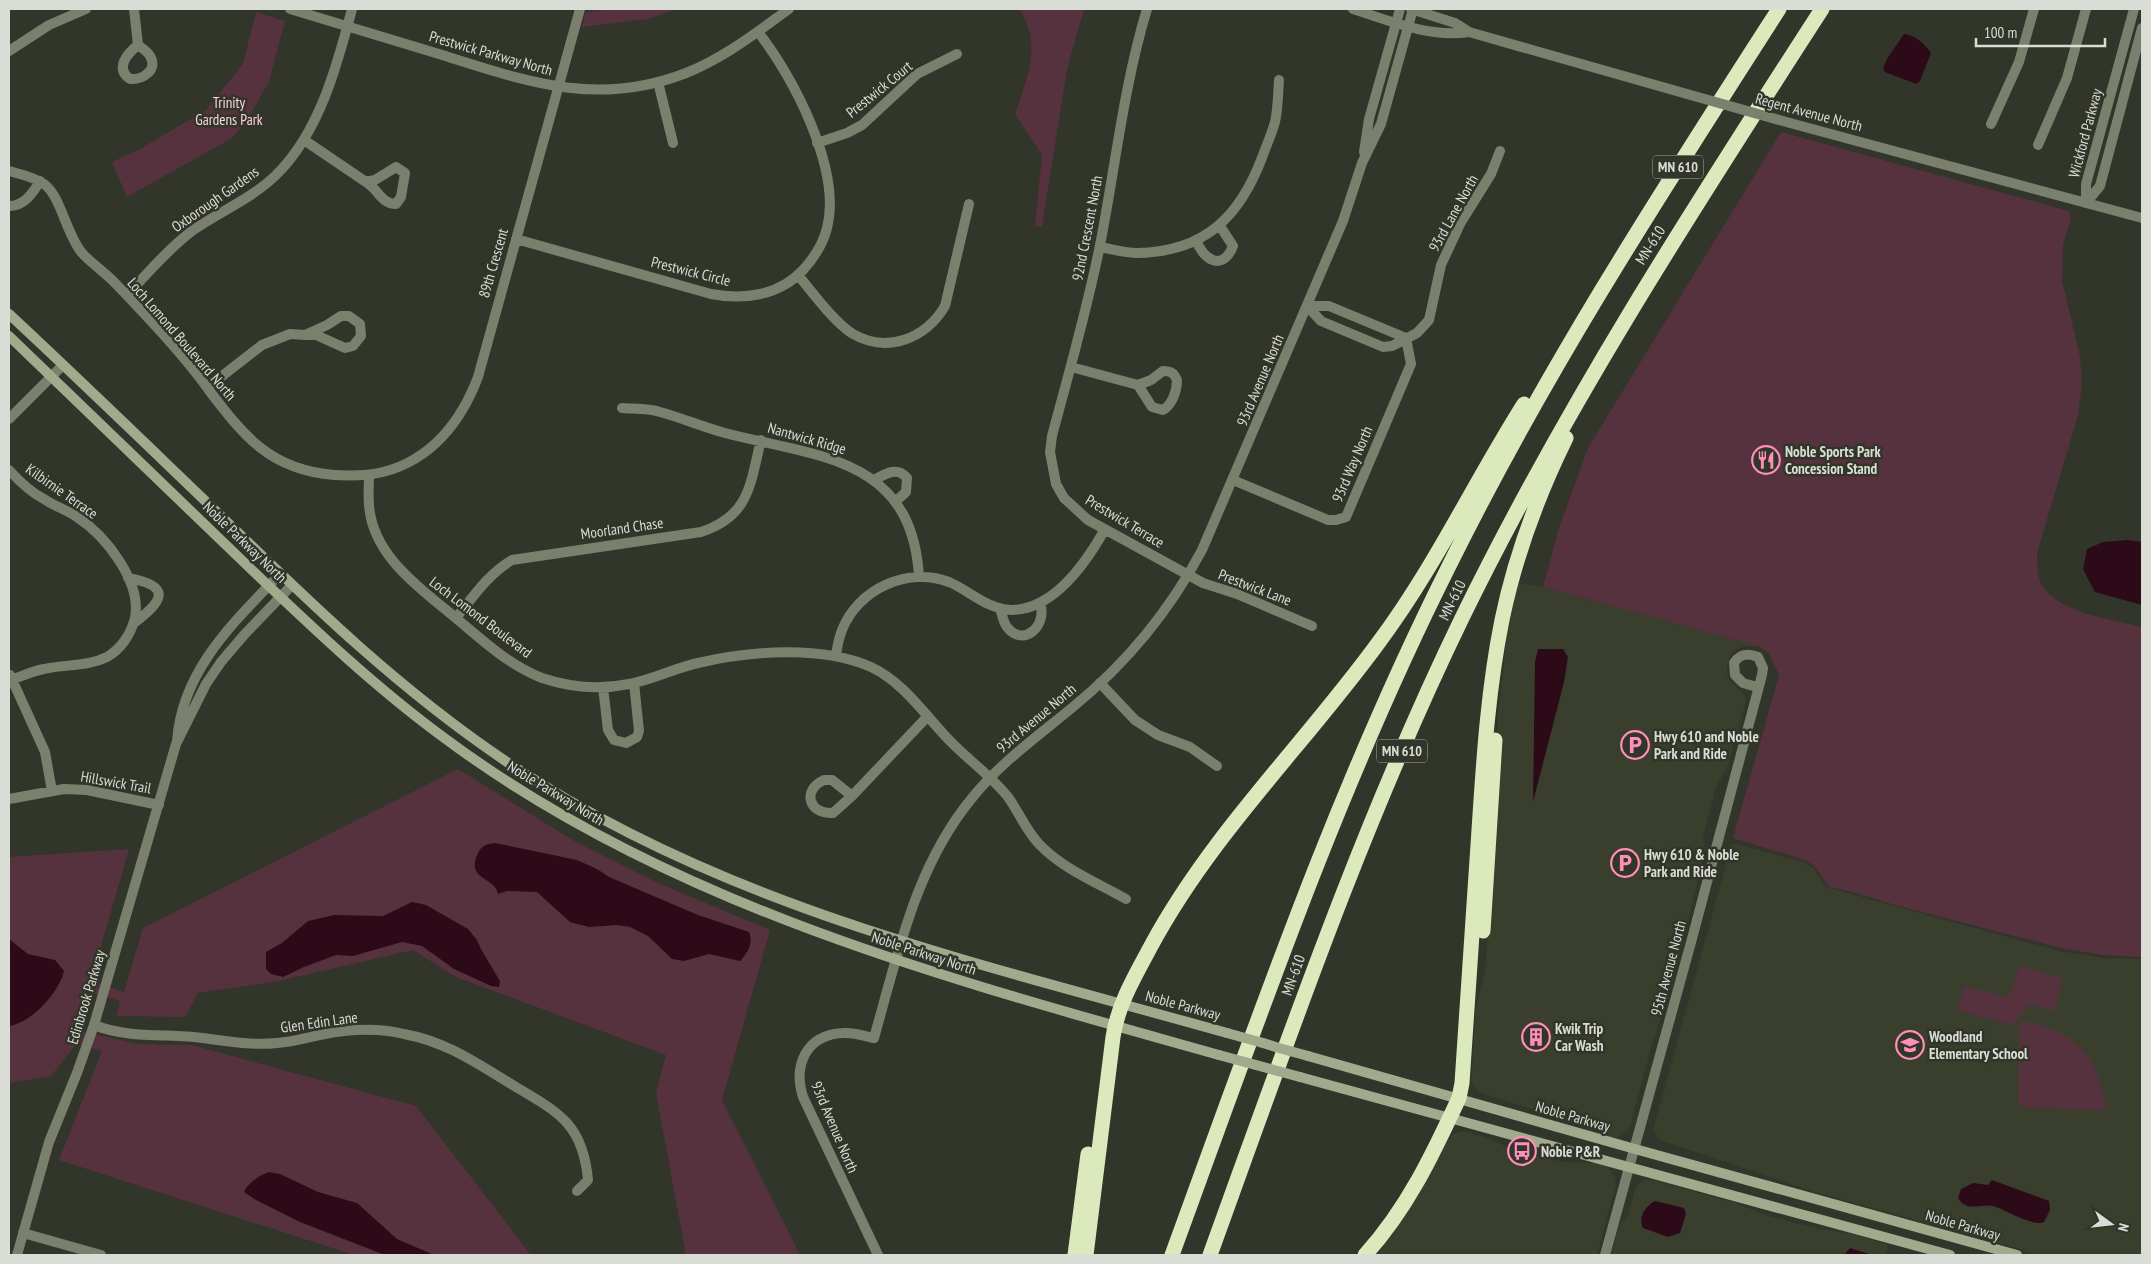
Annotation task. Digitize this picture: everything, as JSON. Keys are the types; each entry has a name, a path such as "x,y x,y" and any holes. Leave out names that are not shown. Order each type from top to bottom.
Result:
{"highway":[{"name":"MN-610","path":"1172,1255 1309,882 1367,740 1424,617 1504,458 1579,326 1779,9"},
{"name":"MN-610","path":"1210,1255 1344,889 1382,794 1439,666 1490,562 1544,460 1653,273 1822,9"},
{"path":"1365,1255 1406,1203 1420,1179 1459,1098 1462,1083 1487,725 1508,592 1542,493 1565,440 1653,273"},
{"path":"1086,1255 1115,1025 1121,1004 1159,931 1199,868 1249,801 1357,671 1398,615 1433,561 1514,420 1538,382 1579,326"},
{"path":"1076,1255 1090,1141 1105,1103"}],"main road":[{"name":"Noble Parkway North","path":"9,314 280,574 379,666 436,712 512,765 562,796 631,834 713,872 811,912 901,942 1121,1004"},
{"name":"Noble Parkway North","path":"9,336 280,597 356,667 407,710 473,759 542,804 610,842 681,877 808,929 896,960 1002,994 1449,1118"},
{"name":"Noble Parkway","path":"1121,1004 2017,1255"},
{"path":"1449,1118 1950,1255"}],"street":[{"path":"9,51 49,25 86,9"},
{"path":"134,9 138,45"},
{"name":"Prestwick Parkway North","path":"290,9 510,76 558,88 605,90 658,82 687,73 706,64 758,32 789,9"},
{"name":"Oxborough Gardens","path":"127,295 170,250 191,232 257,191 274,177 304,140 321,106 352,9"},
{"name":"89th Crescent","path":"369,476 390,470 410,461 429,449 459,417 470,398 478,377 580,9"},
{"name":"92nd Crescent North","path":"1050,452 1052,436 1100,247 1125,94 1146,9"},
{"name":"Regent Avenue North","path":"1353,9 1396,23 1452,35 1469,32"},
{"name":"93rd Avenue North","path":"1362,163 1369,120 1400,9"},
{"name":"Regent Avenue North","path":"1412,9 1454,23 1469,32 1790,123 2142,218"},
{"name":"93rd Avenue North","path":"878,1255 803,1097 799,1084 799,1071 803,1058 810,1047 820,1038 833,1034 846,1032 874,1038 915,898 931,859 950,827 990,778 1024,746 1100,683 1122,662 1155,626 1188,575 1213,528 1343,221 1362,163 1381,124 1412,9"},
{"path":"1991,124 2019,62 2034,9"},
{"path":"2038,145 2067,78 2086,9"},
{"name":"Wickford Parkway","path":"2086,203 2086,184 2134,9"},
{"name":"Wickford Parkway","path":"2086,203 2100,186 2142,28"},
{"name":"Prestwick Circle","path":"516,239 702,291 730,297 748,297 766,293 784,285 798,275 816,253 828,227 829,190 817,143 801,100 769,45 758,32"},
{"name":"Prestwick Court","path":"817,143 847,133 862,124 917,74 957,54"},
{"path":"1100,247 1136,253 1155,252 1175,248 1196,240 1220,226 1239,204 1258,169 1275,122 1279,80"},
{"path":"658,82 673,143"},
{"path":"304,140 366,182"},
{"name":"93rd Lane North","path":"1307,306 1321,321 1383,346 1392,346 1417,333 1429,320 1441,265 1461,222 1492,174 1500,152"},
{"path":"9,171 40,181 26,200 20,204 9,206"},
{"name":"Loch Lomond Boulevard North","path":"40,181 54,195 73,240 83,253 127,295 208,388 247,437 281,462 300,469 321,474 369,476"},
{"path":"798,275 853,334 882,343 898,342 912,338 926,330 937,319 945,306 969,204"},
{"path":"1196,240 1200,251 1210,260 1218,261 1225,258 1230,254 1233,246 1220,226"},
{"path":"1307,306 1329,306 1406,338"},
{"path":"208,388 262,345 290,334 305,335 316,335 340,347 349,347 359,340 361,327 353,318 341,316 316,331 305,335"},
{"name":"93rd Way North","path":"1234,480 1328,520 1346,517 1410,364 1406,338"},
{"path":"9,419 63,366"},
{"path":"1070,367 1138,385"},
{"name":"Nantwick Ridge","path":"622,408 659,411 726,434 789,446 845,464 874,480 895,502 909,526 919,577"},
{"name":"Moorland Chase","path":"456,618 490,576 512,560 701,532 727,521 737,512 744,500 761,440"},
{"name":"Prestwick Terrace","path":"1050,452 1056,484 1064,498 1088,520 1188,575"},
{"name":"Kilbirnie Terrace","path":"9,470 35,494 77,517 108,545 128,578 136,601 134,623 127,638 119,648 97,662 43,669 10,677 45,752 52,791"},
{"path":"874,480 891,471 904,474 907,478 906,492 895,502"},
{"name":"Loch Lomond Boulevard","path":"369,476 369,507 374,528 383,548 395,565 410,581 503,656 528,671 562,684 603,687 634,683 699,663 733,656 802,653 836,656 873,668 905,692 952,743 990,778 1007,797 1039,844 1052,856 1126,899"},
{"path":"836,656 842,630 850,615 860,602 873,591 887,584 903,578 934,578 947,582 981,601 1000,608 1015,609 1040,603 1066,581 1082,563 1105,529"},
{"name":"Edinbrook Parkway","path":"17,1255 49,1142 94,1025 176,744 178,723 184,700 196,673 218,640 280,574"},
{"name":"Prestwick Lane","path":"1188,575 1203,583 1237,594 1312,626"},
{"path":"128,578 153,584 159,597 157,604 134,623"},
{"name":"Edinbrook Parkway","path":"176,744 213,674 244,635 292,585"},
{"path":"1000,608 1007,627 1013,633 1025,635 1039,626 1042,614 1040,603"},
{"path":"603,687 608,730 614,740 626,743 637,737 639,731 634,683"},
{"path":"1100,683 1135,720 1158,736 1190,747 1217,766"},
{"name":"95th Avenue North","path":"1605,1255 1717,843 1757,687"},
{"path":"852,796 928,717"},
{"name":"Hillswick Trail","path":"9,799 52,791 87,790 159,805"},
{"name":"Glen Edin Lane","path":"94,1025 107,1030 135,1035 194,1037 250,1044 276,1043 352,1030 404,1033 428,1040 453,1049 476,1061 559,1114 571,1127 580,1143 586,1161 588,1180 577,1191"},
{"path":"23,1233 101,1255"}],"shaded area":[{"path":"1904,34 1919,40 1931,53 1920,81 1916,84 1885,72 1883,68"},
{"path":"2128,540 2142,542 2142,605 2095,592 2083,569 2087,549 2103,542"},
{"path":"1517,583 1543,587 1758,646 1745,646 1735,650 1730,656 1726,670 1729,680 1744,694 1746,701 1727,768 1716,787 1703,837 1705,853 1673,980 1652,1044 1630,1127 1617,1138 1560,1117 1480,1093 1471,1081 1476,1006 1485,973 1496,790 1498,713 1507,637"},
{"path":"1538,649 1563,649 1568,657 1564,682 1533,802 1535,662"},
{"path":"495,843 577,860 609,877 698,915 749,932 751,940 749,948 740,961 709,954 684,961 672,959 648,936 630,927 617,925 589,927 570,922 537,892 507,891 498,894 496,888 478,874 475,869 475,862 481,848"},
{"name":"Woodland Elementary School","path":"1732,843 1804,862 1814,869 1826,887 2059,951 2103,958 2142,959 2142,1255 2041,1255 1815,1192 1660,1140 1653,1130"},
{"path":"412,902 426,905 468,929 477,940 500,981 499,987 491,986 454,969 422,946 402,942 353,956 336,955 283,977 271,974 266,969 266,952 282,943 308,921 334,915 383,916"},
{"path":"9,939 28,954 55,960 64,971 61,980 43,1006 26,1019 9,1026"},
{"path":"1465,1131 1491,1139 1508,1148 1562,1162 1598,1163 1608,1167 1614,1175 1616,1184 1597,1255 1377,1255 1416,1198 1446,1143 1453,1134"},
{"path":"269,1172 280,1174 318,1192 357,1203 397,1239 434,1255 385,1255 300,1222 244,1192 254,1180"},
{"path":"1644,1180 1652,1180 1733,1202 1768,1216 1819,1229 1853,1234 1888,1245 1885,1255 1611,1255 1619,1225 1628,1216 1636,1186"},
{"path":"1992,1180 2049,1201 2050,1210 2044,1222 2039,1223 2026,1220 1993,1206 1966,1205 1958,1198 1961,1189 1973,1183 1988,1185"},
{"path":"1655,1201 1684,1208 1686,1214 1680,1233 1668,1237 1643,1228 1641,1220 1643,1212"},
{"path":"1850,1248 1872,1255 1844,1255"}],"green space":[{"path":"607,9 676,9 648,19 582,27 585,13"},
{"path":"1019,9 1084,9 1067,69 1042,227 1035,226 1042,155 1015,114 1028,74 1031,48 1026,22"},
{"name":"Trinity Gardens Park","path":"256,12 285,21 269,82 247,120 232,138 127,197 112,162 140,149 206,110 243,64"},
{"path":"1781,132 2069,211 2071,218 2063,245 2062,280 2080,357 2082,384 2078,415 2037,553 2037,566 2043,587 2051,596 2062,603 2088,614 2142,627 2142,957 2103,955 2061,948 1829,887 1816,868 1806,860 1733,838 1779,675 1769,653 1758,646 1543,587 1559,528 1588,448"},
{"path":"458,769 576,842 658,883 770,930 722,1100 800,1255 686,1255 656,1093 666,1055 456,977 413,950 279,981 198,993 185,1017 116,1016 120,1001 93,993 81,1031 137,1044 192,1045 416,1106 531,1255 354,1255 59,1160 102,1051 76,1044 51,1076 9,1083 9,857 129,849 91,981 124,992 143,928"},
{"path":"2019,966 2063,978 2055,1011 2030,1004 2013,1025 1957,1010 1964,986 2006,997 2013,988"},
{"path":"2019,1021 2038,1024 2055,1030 2069,1038 2080,1048 2090,1060 2097,1075 2103,1091 2106,1110 2024,1108 2018,1103"}],"place":[{"name":"Noble Sports Park Concession Stand","path":"1766,460"},
{"name":"Hwy 610 and Noble Park and Ride","path":"1635,745"},
{"name":"Hwy 610 & Noble Park and Ride","path":"1625,863"},
{"name":"Kwik Trip Car Wash","path":"1536,1037"},
{"name":"Woodland Elementary School","path":"1910,1045"},
{"name":"Noble P&R","path":"1522,1151"}]}
